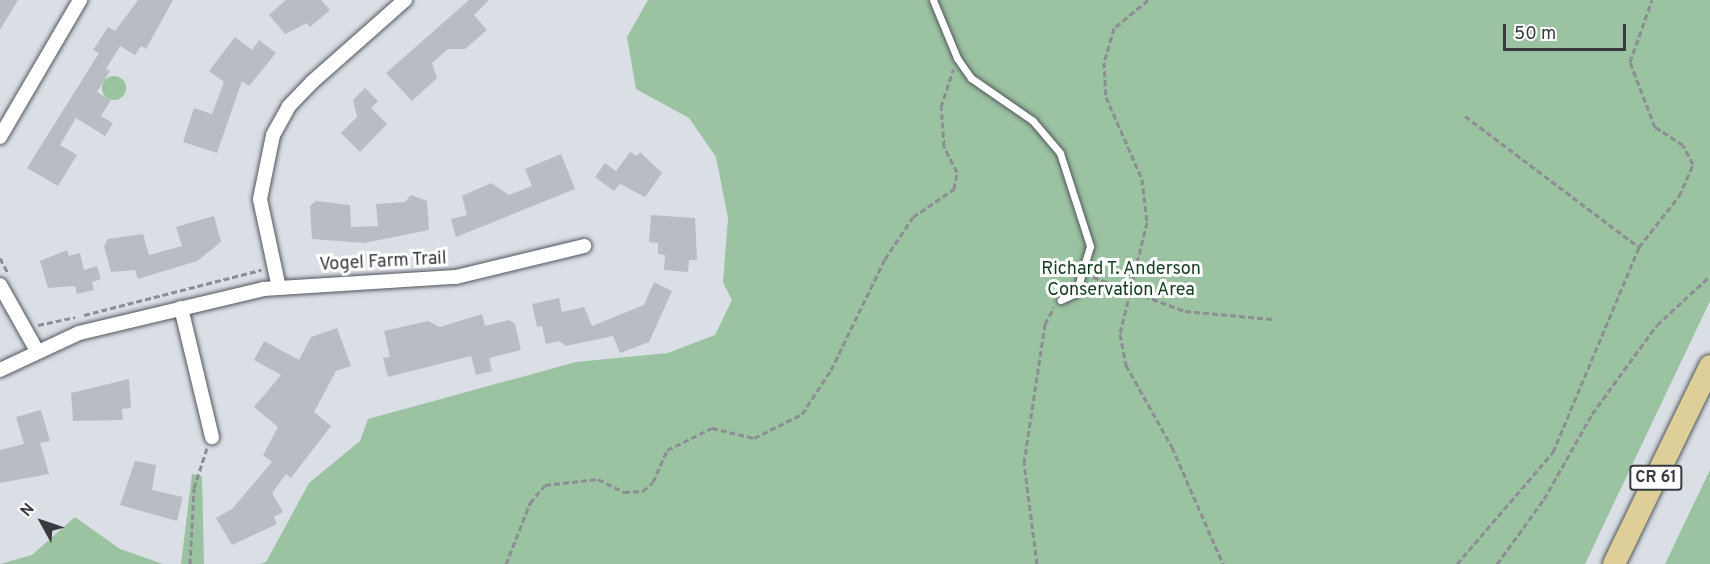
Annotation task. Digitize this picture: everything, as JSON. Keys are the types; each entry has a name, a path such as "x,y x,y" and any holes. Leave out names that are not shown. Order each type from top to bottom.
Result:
{"main road":[{"name":"CR 61","path":"1614,564 1710,366"}],"street":[{"path":"0,136 80,0"},
{"path":"279,288 260,199 273,135 289,106 312,82 405,0"},
{"name":"Vogel Farm Trail","path":"0,370 79,333 181,308 279,288 456,277 584,246"},
{"path":"7,285 37,351"},
{"path":"181,308 212,437"}],"lane":[{"path":"933,0 957,58 971,78 1034,121 1060,153 1088,229 1083,273 1076,293 1061,300"}],"path":[{"path":"1148,0 1113,28 1104,62 1106,97 1142,179 1147,222 1120,334 1126,366 1172,447 1223,564"},
{"path":"1457,564 1553,452 1639,247 1679,196 1693,164 1683,145 1655,126 1630,62 1652,0"},
{"path":"506,564 530,503 545,485 598,479 624,492 643,491 653,482 667,450 712,428 754,438 802,414 831,370 885,259 913,217 954,189 957,172 944,146 941,107 957,58"},
{"path":"1465,116 1639,247"},
{"path":"0,258 7,285"},
{"path":"34,321 44,325 273,267"},
{"path":"1083,273 1129,295 1185,311 1273,319"},
{"path":"1497,564 1544,499 1592,414 1657,325 1710,276"},
{"path":"1037,564 1024,463 1045,324 1061,300"},
{"path":"190,564 194,488 212,437"}],"green space":[{"name":"Richard T. Anderson Conservation Area","path":"648,0 1710,0 1710,301 1585,564 260,564 266,562 309,483 360,441 368,419 576,362 668,353 715,335 732,300 723,282 728,218 716,157 689,118 636,89 627,37"},
{"path":"114,76 123,79 126,88 123,97 114,100 105,97 102,88 105,79"},
{"path":"1710,470 1710,564 1665,564"},
{"path":"192,474 202,476 204,564 181,564"},
{"path":"75,517 120,549 163,564 0,564 32,555"}],"building":[{"path":"0,0 18,0 0,30"},
{"path":"138,0 173,0 146,49 141,46 135,55 120,46 106,69 110,71 97,92 111,100 101,116 113,123 105,136 76,118 60,145 77,155 58,186 27,168 99,53 93,50 108,27 115,31"},
{"path":"286,0 321,0 330,10 310,27 307,23 285,34 269,15"},
{"path":"469,0 489,0 474,15 487,30 465,49 448,49 432,63 437,78 412,101 386,73"},
{"path":"235,37 252,50 259,40 276,53 249,86 242,81 217,153 183,142 194,108 212,114 224,82 209,71"},
{"path":"365,88 378,101 371,108 387,124 360,152 341,133 357,117 353,100"},
{"path":"630,152 637,156 640,152 662,173 645,197 620,184 614,191 595,177 605,163 616,171"},
{"path":"561,154 575,189 456,237 451,219 467,215 462,196 491,183 509,195 532,186 525,169"},
{"path":"411,195 427,201 429,230 364,243 312,239 310,206 316,201 350,205 351,227 378,226 376,204 405,202"},
{"path":"651,215 695,218 697,260 689,260 688,272 664,270 665,255 658,254 658,243 649,242"},
{"path":"214,216 221,242 197,261 138,279 135,270 111,272 104,246 108,239 143,234 149,255 182,246 176,227"},
{"path":"67,250 69,256 80,253 84,270 97,266 101,279 92,282 94,290 77,294 75,286 48,288 40,261"},
{"path":"654,282 672,291 649,342 620,353 613,336 566,346 559,341 546,344 542,326 537,327 532,304 559,298 562,312 584,307 592,326 644,305"},
{"path":"482,314 485,326 509,320 515,324 521,350 489,358 492,371 476,375 471,356 388,377 383,358 390,357 384,331 428,321 440,327"},
{"path":"337,328 351,366 336,371 314,412 331,426 291,478 286,474 272,493 283,512 274,517 277,524 232,545 216,518 232,509 272,462 263,455 278,427 254,407 281,375 254,360 264,341 299,360 311,337"},
{"path":"129,379 131,408 122,409 123,420 73,421 71,393"},
{"path":"41,410 50,441 40,443 49,474 0,483 0,450 24,444 16,417"},
{"path":"135,461 156,465 152,490 183,497 177,521 120,505"}]}
